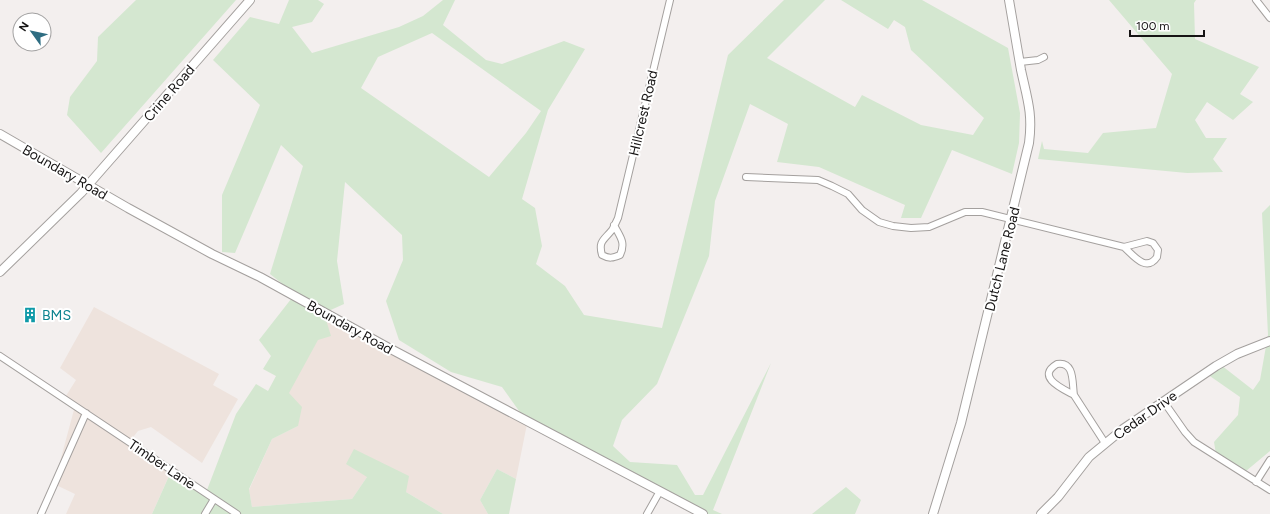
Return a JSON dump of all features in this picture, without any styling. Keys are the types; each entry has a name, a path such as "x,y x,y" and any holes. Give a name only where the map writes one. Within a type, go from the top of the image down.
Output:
{"street":[{"name":"Crine Road","path":"0,272 68,206 250,0"},
{"name":"Hillcrest Road","path":"614,225 622,238 623,249 620,255 613,258 607,258 602,255 600,249 601,243 618,218 670,0"},
{"name":"Dutch Lane Road","path":"933,514 961,424 1012,219 1026,159 1031,128 1030,110 1009,0"},
{"path":"1256,0 1270,18"},
{"path":"1020,62 1038,60 1044,57"},
{"name":"Boundary Road","path":"0,134 87,185 212,254 260,277 387,347 703,514"},
{"path":"746,177 818,180 848,194 862,210 879,222 893,226 911,228 929,227 965,212 982,212 1124,247 1150,241 1157,247 1158,255 1152,263 1144,264 1124,247"},
{"name":"Cedar Drive","path":"1041,514 1058,497 1089,457 1123,429 1237,354 1270,341"},
{"name":"Timber Lane","path":"0,356 237,514"},
{"path":"1074,395 1051,382 1049,373 1053,366 1061,363 1070,368 1072,373 1074,395 1105,443"},
{"path":"1164,402 1194,442 1270,490"},
{"path":"41,514 86,414"},
{"path":"1256,482 1270,460"},
{"path":"647,514 660,491"},
{"path":"205,514 214,500"}],"shaded area":[{"path":"94,307 219,374 213,385 238,399 202,463 151,427 138,431 130,441 172,469 152,514 66,514 75,494 54,484 75,406 64,399 76,380 60,368"},
{"path":"324,313 527,424 516,479 497,469 480,500 488,514 443,514 406,492 367,477 352,499 252,507 249,490 272,439 298,426 288,393 318,339"}],"green space":[{"path":"136,0 236,0 101,153 67,115 70,97 97,61 98,37"},
{"path":"289,0 318,0 324,4 312,22 292,27 312,53 399,27 423,16 443,0 455,0 443,25 486,60 502,64 564,41 585,49 548,110 522,199 535,208 542,246 536,264 565,286 584,315 662,328 728,55 784,0 825,0 767,58 855,107 862,95 921,125 973,135 984,118 911,50 905,27 894,20 888,29 841,0 922,0 1008,48 1020,113 1019,143 1012,174 952,150 921,218 901,218 905,205 819,167 777,162 788,124 750,104 715,201 709,256 657,384 622,420 613,446 630,462 677,465 695,495 703,495 771,363 713,510 722,514 702,514 527,422 502,387 451,372 399,340 386,301 403,260 402,235 345,182 337,261 344,304 324,313 331,336 318,340 289,393 302,407 298,426 272,439 249,489 252,507 352,499 367,477 346,464 354,449 409,476 406,492 443,514 152,514 169,476 207,490 236,414 256,384 268,391 276,376 263,369 271,356 259,340 295,294 270,274 303,166 281,145 235,253 222,252 222,195 260,105 213,60 250,17 279,24","holes":["432,33 541,111 526,133 489,177 361,88 378,57"]},
{"path":"1109,0 1196,0 1194,3 1195,39 1259,67 1240,94 1253,102 1233,120 1207,102 1195,120 1206,138 1227,138 1213,159 1223,172 1187,173 1038,159 1042,141 1044,149 1088,153 1103,133 1156,128 1172,74"},
{"path":"1270,205 1270,451 1246,471 1216,454 1214,442 1238,415 1240,397 1207,374 1221,365 1253,390 1260,380 1268,335 1262,213"},
{"path":"497,469 516,479 509,514 488,514 480,500"},
{"path":"846,487 861,500 855,514 812,514"}],"place":[{"name":"BMS","path":"30,315"}]}
